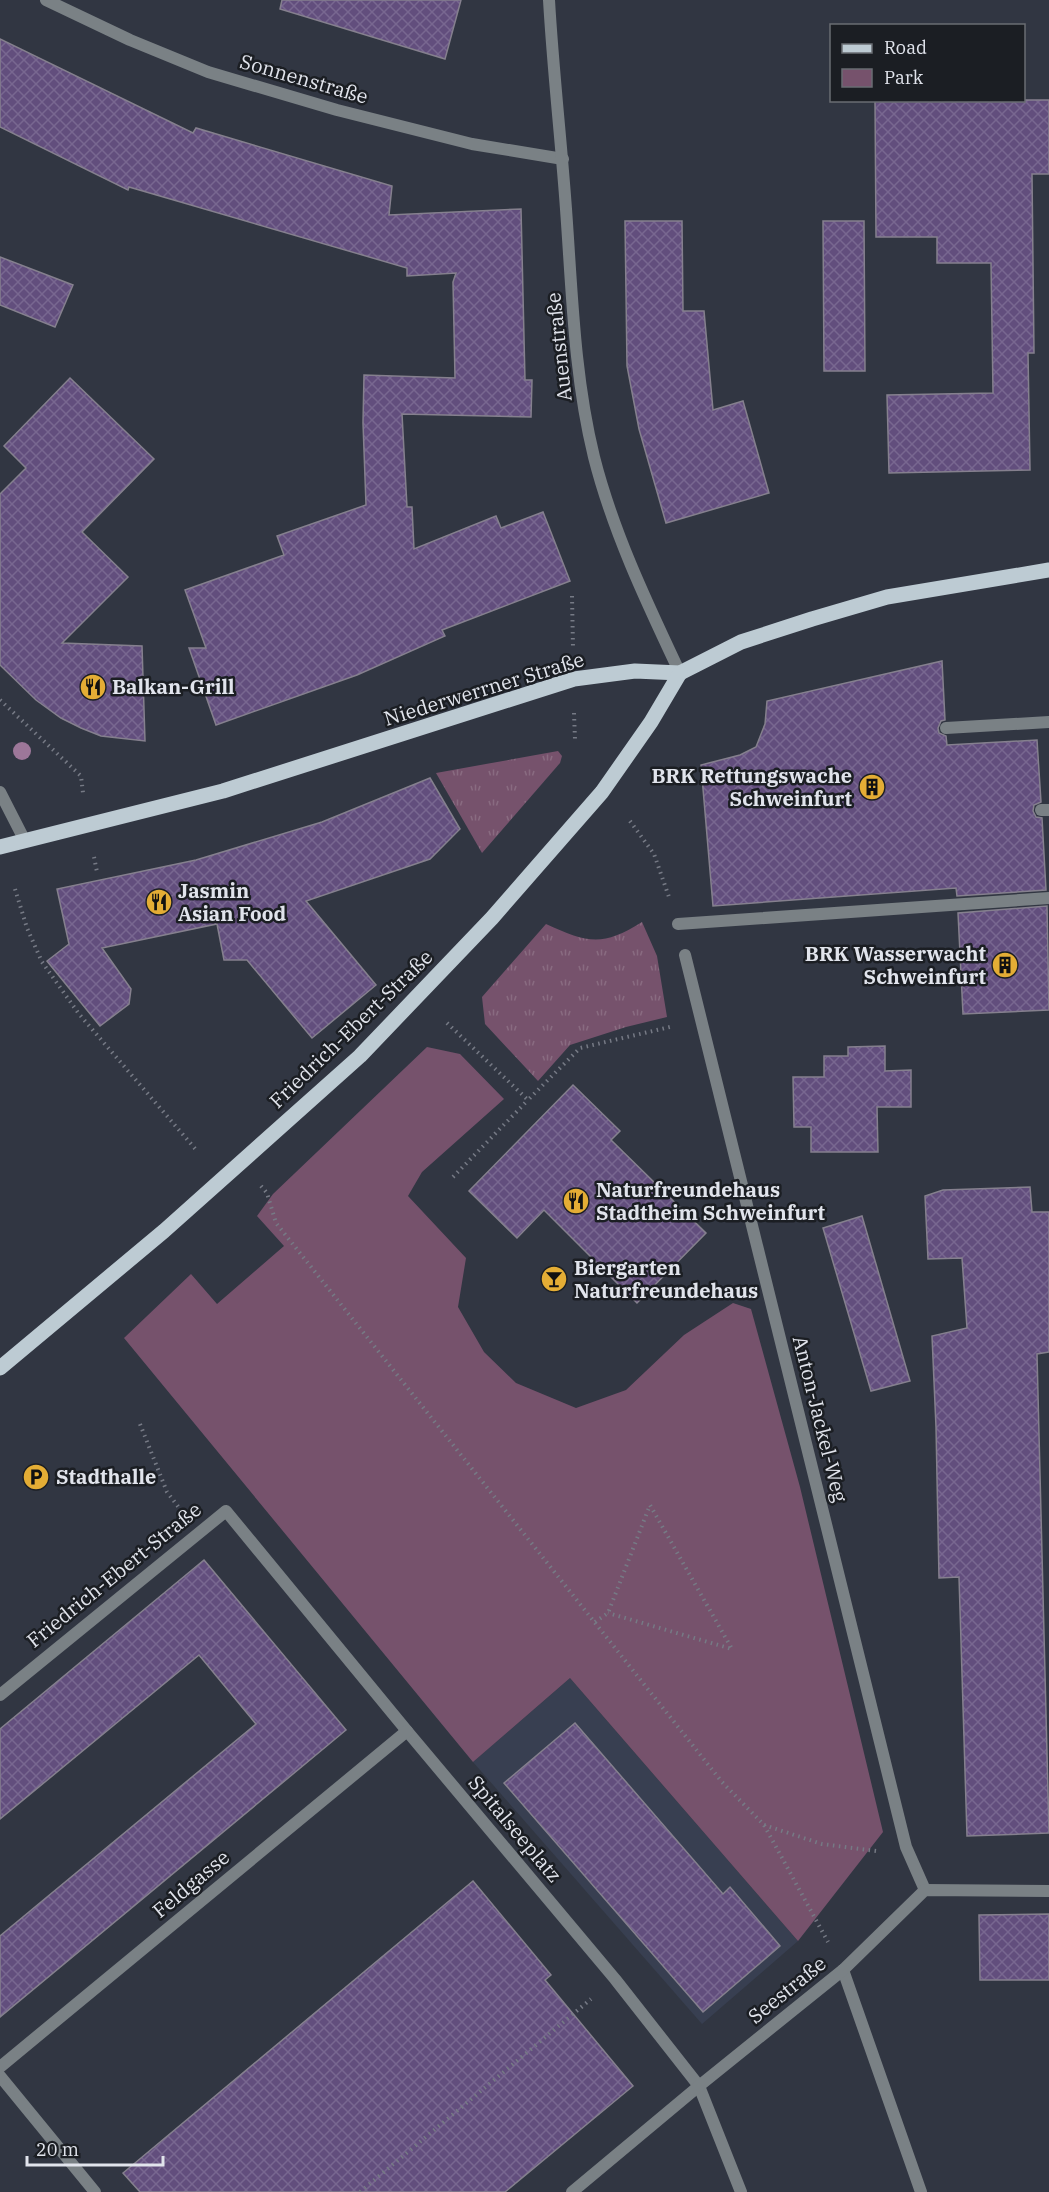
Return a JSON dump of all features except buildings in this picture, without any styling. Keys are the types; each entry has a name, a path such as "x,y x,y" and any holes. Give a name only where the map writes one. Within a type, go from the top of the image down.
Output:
{"main road":[{"path":"680,673 741,642 887,597 1049,570"},
{"name":"Niederwerrner Straße","path":"0,847 223,791 574,679 635,670 680,673"},
{"name":"Friedrich-Ebert-Straße","path":"0,1368 164,1231 360,1056 492,918 602,792 651,722 680,673"}],"street":[{"name":"Sonnenstraße","path":"46,0 130,40 208,72 337,110 472,144 563,159"},
{"name":"Auenstraße","path":"549,0 552,65 563,159 578,363 594,457 634,574 680,673"},
{"path":"946,728 1049,722"},
{"path":"0,792 25,841"},
{"path":"678,924 1049,898"},
{"name":"Anton-Jackel-Weg","path":"685,955 906,1847 925,1890"},
{"name":"Friedrich-Ebert-Straße","path":"0,1695 226,1511"},
{"name":"Spitalseeplatz","path":"226,1511 615,1979 699,2086 741,2192"},
{"name":"Feldgasse","path":"0,2067 407,1731"},
{"path":"925,1890 1049,1892"},
{"name":"Seestraße","path":"572,2192 843,1970 925,1890"},
{"path":"843,1970 921,2192"},
{"path":"0,2076 95,2192"}],"path":[{"path":"0,700 81,777"},
{"path":"630,821 654,854 678,924"},
{"path":"15,889 27,928 42,962 79,1014 198,1152"},
{"path":"453,1177 580,1048 650,1030 702,1021"},
{"path":"447,1023 528,1100"},
{"path":"276,1222 722,1782 764,1825 843,1970"},
{"path":"140,1424 167,1492 178,1507"},
{"path":"595,1622 608,1613 650,1505 732,1649 608,1613"},
{"path":"764,1825 833,1846 889,1852 906,1847"},
{"path":"360,2192 615,1979"}],"shaded area":[{"path":"570,1678 798,1941 702,2024 473,1762"}],"green space":[{"path":"558,751 562,756 560,763 482,853 436,773"},
{"path":"642,922 657,956 667,1017 570,1045 538,1081 485,1024 482,997 546,924 573,935 595,940 616,936"},
{"path":"427,1047 460,1054 504,1099 422,1172 408,1196 466,1258 458,1307 484,1352 516,1383 576,1408 626,1390 684,1335 733,1303 751,1309 800,1487 883,1832 798,1941 570,1678 473,1762 124,1338 191,1274 217,1304 284,1246 257,1216 273,1194"}],"place":[{"name":"Balkan-Grill","path":"93,687"},
{"name":"BRK Rettungswache Schweinfurt","path":"872,787"},
{"name":"Jasmin Asian Food","path":"159,902"},
{"name":"BRK Wasserwacht Schweinfurt","path":"1005,965"},
{"name":"Naturfreundehaus Stadtheim Schweinfurt","path":"576,1201"},
{"name":"Biergarten Naturfreundehaus","path":"554,1279"},
{"name":"Stadthalle","path":"36,1477"}]}
